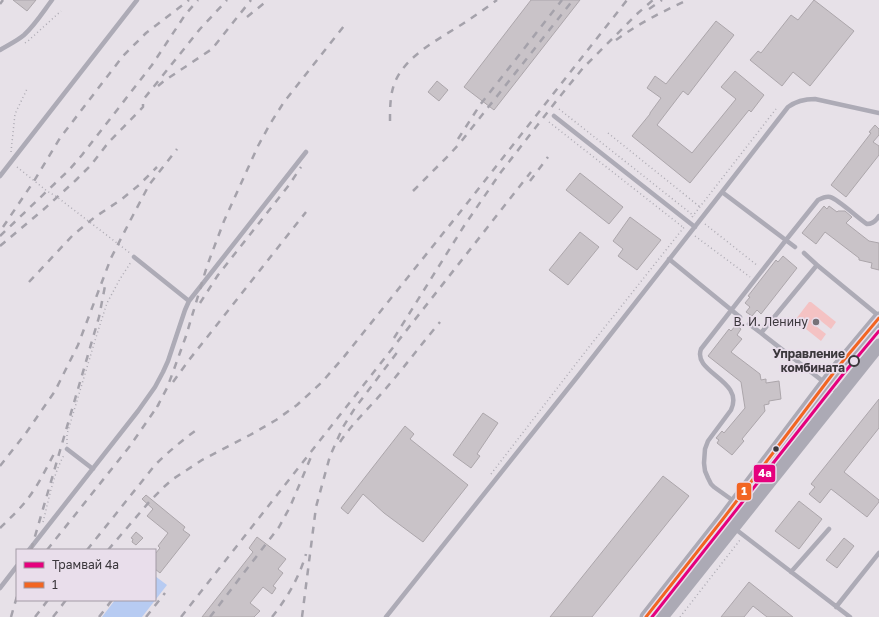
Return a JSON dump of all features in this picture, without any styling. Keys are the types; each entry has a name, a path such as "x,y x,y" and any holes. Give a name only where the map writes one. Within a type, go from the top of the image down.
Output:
{"main road":[{"path":"662,617 731,526 741,506 838,367 879,317"},
{"path":"741,506 840,394 879,345"},
{"path":"646,617 731,526"}],"lane":[{"path":"0,50 24,35 52,0"},
{"path":"0,176 137,0"},
{"path":"386,617 695,227 788,107 793,103 807,99 815,99 879,113"},
{"path":"554,116 695,227"},
{"path":"30,549 138,411 159,380 168,361 189,301 306,152"},
{"path":"722,192 795,247"},
{"path":"741,506 714,487 705,471 704,462 706,445 731,410 733,405 733,394 730,388 701,360 699,354 701,349 818,200 830,197 834,198 867,224 876,222 879,216"},
{"path":"804,253 879,317"},
{"path":"134,257 189,301"},
{"path":"669,259 740,317"},
{"path":"761,333 817,265"},
{"path":"749,324 840,394"},
{"path":"67,449 93,469"},
{"path":"731,526 849,617"},
{"path":"791,572 829,529"},
{"path":"836,607 879,553"},
{"path":"0,588 16,567"}],"path":[{"path":"11,152 15,114 27,89"},
{"path":"559,109 763,270"},
{"path":"488,477 589,346 694,216 776,110"},
{"path":"548,122 684,228 755,281"},
{"path":"608,133 700,207"},
{"path":"17,167 134,257 120,279 108,303 95,341 67,434 67,449 59,464 52,485 39,537"},
{"path":"680,617 731,526"}],"shaded area":[{"path":"809,302 836,322 831,329 816,317 812,323 826,334 821,341 796,321"}],"water":[{"path":"156,577 167,585 156,599"},
{"path":"114,601 154,601 142,617 102,617"}],"building":[{"path":"13,0 36,0 27,11"},
{"path":"531,0 580,0 494,110 464,87"},
{"path":"814,0 854,31 810,86 793,72 782,86 750,60 758,51 761,53 791,15 798,20"},
{"path":"716,21 734,35 688,95 683,91 657,125 692,153 736,99 721,87 735,71 764,95 751,112 749,110 690,183 632,136 661,98 647,88 655,76 666,84"},
{"path":"437,81 448,90 439,101 428,92"},
{"path":"875,125 879,129 879,135 873,142 879,146 879,155 846,197 831,185 871,133 869,132"},
{"path":"580,173 623,207 609,224 566,190"},
{"path":"824,206 827,209 829,206 837,212 845,211 852,217 846,223 869,241 879,243 879,270 871,268 872,263 859,260 859,258 825,232 816,244 802,233"},
{"path":"630,217 661,240 637,270 618,256 623,249 613,241"},
{"path":"580,232 599,247 568,285 549,270"},
{"path":"783,256 797,268 761,314 757,310 752,316 746,312 750,307 745,303 750,297 748,296 776,260 778,262"},
{"path":"736,325 741,329 737,335 742,339 731,352 760,374 761,380 766,379 766,383 779,381 781,399 769,401 769,404 764,405 765,411 742,439 744,441 732,455 717,443 719,440 716,438 722,431 724,433 745,408 741,382 708,356 729,329 731,331"},
{"path":"879,399 879,428 844,472 879,500 879,502 867,517 831,489 820,503 809,494 815,487 811,484"},
{"path":"483,413 498,423 477,454 480,456 471,468 453,455"},
{"path":"405,426 414,434 410,439 468,485 423,542 384,513 363,494 348,514 341,508"},
{"path":"663,476 689,496 592,617 550,617"},
{"path":"146,495 185,527 183,530 190,535 160,573 156,570 156,553 160,548 158,546 168,533 147,516 153,509 142,499"},
{"path":"799,501 822,519 799,549 775,531"},
{"path":"136,532 143,538 136,545 132,542 133,539 131,538"},
{"path":"257,537 286,559 278,569 283,573 273,586 276,588 272,594 263,587 250,603 260,611 254,617 202,617 253,552 249,548"},
{"path":"844,538 854,546 837,568 826,560"},
{"path":"749,582 793,617 767,617 753,606 744,617 721,617"}],"railway":[{"path":"0,4 3,0"},
{"path":"3,227 34,181 60,138 123,56 146,33 189,0"},
{"path":"0,236 69,170 82,155 152,65 185,15 198,0"},
{"path":"0,246 43,210 91,165 108,143 143,107 143,100 200,29 227,0"},
{"path":"158,86 212,49 251,0"},
{"path":"247,17 268,0"},
{"path":"390,121 393,87 400,72 407,64 425,48 497,0"},
{"path":"458,139 480,105 562,0"},
{"path":"413,191 460,143 573,0"},
{"path":"109,549 150,501 173,479 202,460 276,420 297,405 322,382 457,216 627,0"},
{"path":"394,338 464,226 501,172 583,68 653,0"},
{"path":"649,9 662,0"},
{"path":"616,40 651,18 688,0"},
{"path":"157,407 167,388 186,336 207,266 224,221 258,146 284,102 344,26"},
{"path":"0,466 26,433 55,391 78,345 111,258 149,185 177,149"},
{"path":"530,181 548,157"},
{"path":"29,282 73,235 95,217 122,199 157,167"},
{"path":"200,303 218,275 289,185 301,167"},
{"path":"181,617 531,172"},
{"path":"173,382 306,212"},
{"path":"31,549 99,317 105,286"},
{"path":"340,442 440,322"},
{"path":"302,617 316,507 330,456 343,427 355,408 399,350"},
{"path":"48,549 130,446 159,404"},
{"path":"88,549 155,465 199,428"},
{"path":"0,528 20,508 30,495 56,450"},
{"path":"210,617 279,527 290,507 311,457"},
{"path":"272,617 283,603 292,587 306,554"},
{"path":"146,617 165,593"},
{"path":"11,617 16,600"},
{"path":"35,617 47,601"},
{"path":"53,617 65,601"},
{"path":"99,617 111,601"}],"tram line":[{"name":"4а","path":"652,617 844,373 879,331"}],"transit line":[{"name":"1","path":"646,617 723,519 838,367 879,318"}],"place":[{"name":"В. И. Ленину","path":"816,322"},
{"name":"Управление комбината","path":"854,361"}]}
